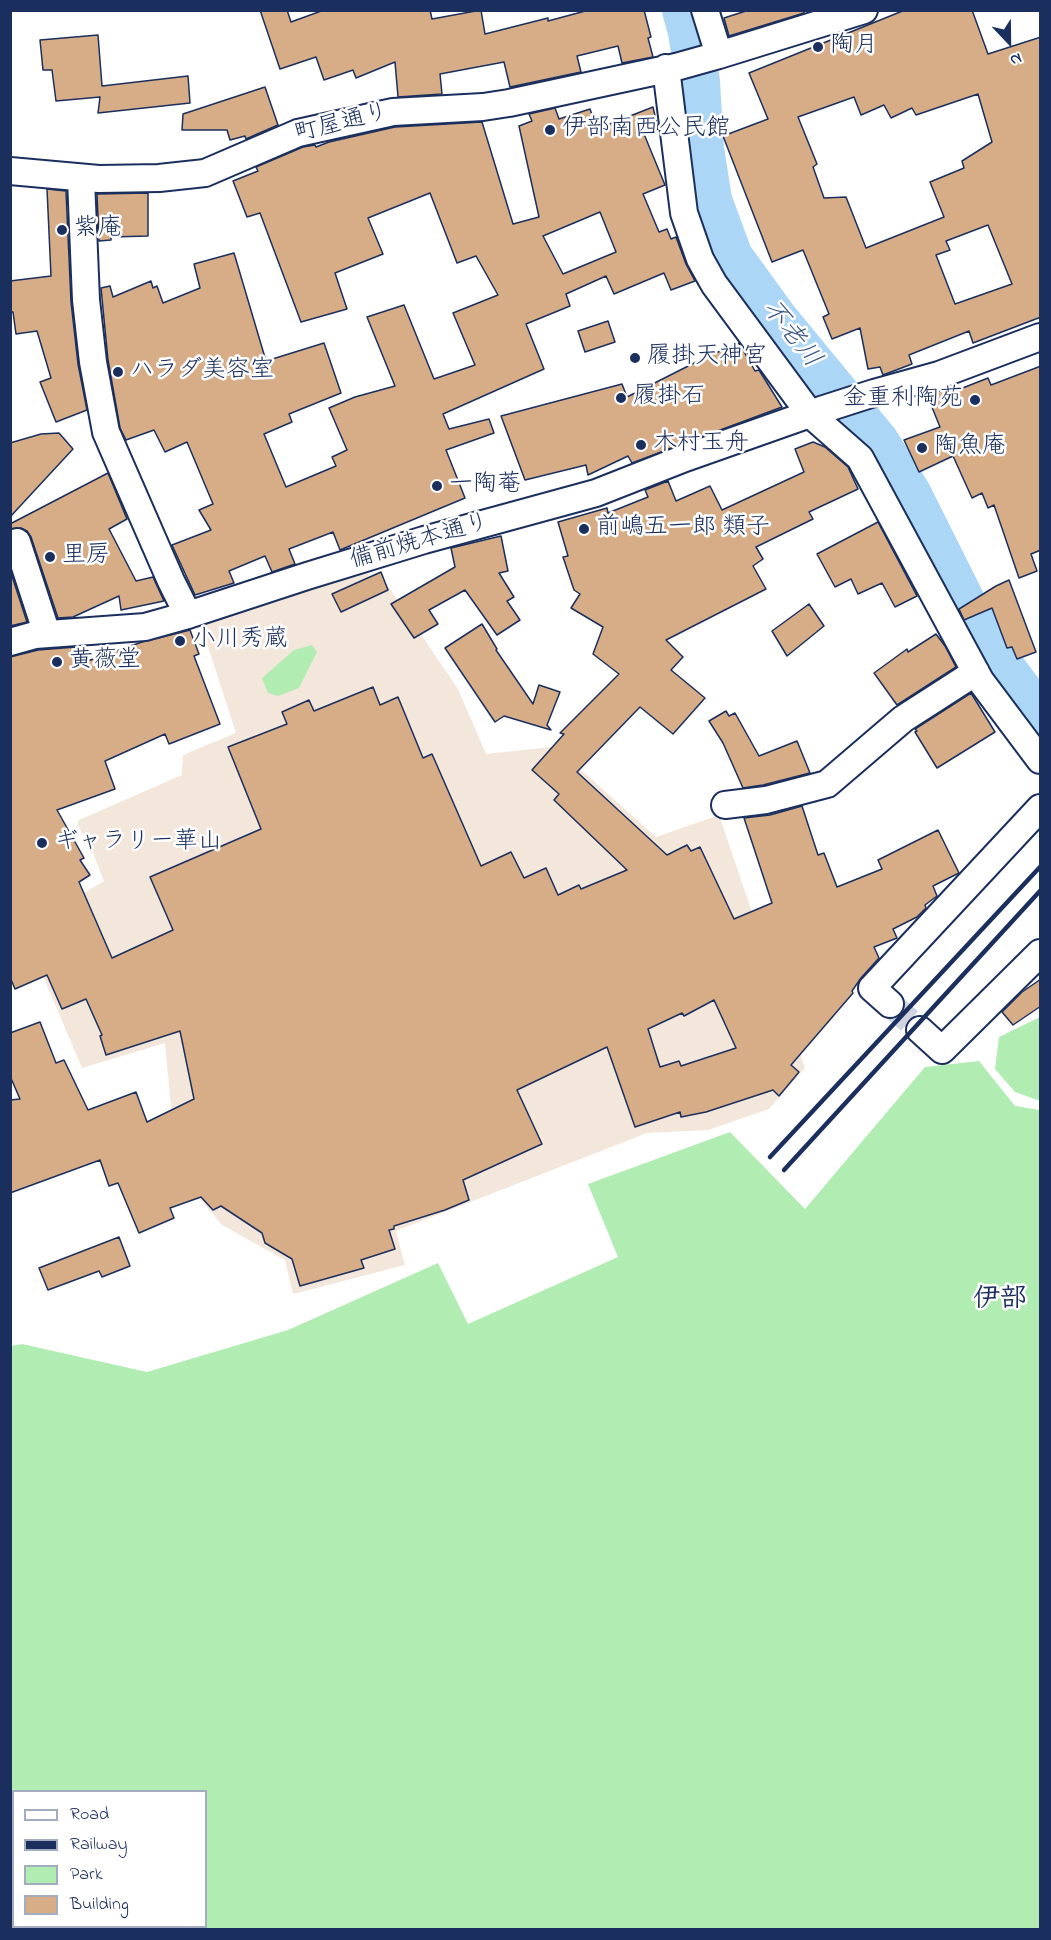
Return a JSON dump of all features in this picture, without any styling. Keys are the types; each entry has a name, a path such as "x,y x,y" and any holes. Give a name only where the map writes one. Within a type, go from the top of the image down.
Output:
{"street":[{"path":"705,10 719,55"},
{"name":"町屋通り","path":"10,171 81,179 159,178 205,172 298,134 393,112 483,107 671,68 864,10"},
{"path":"671,68 684,213 700,259 714,284 816,412 860,458 976,672 1041,760"},
{"path":"81,179 86,300 93,362 106,432 188,615"},
{"name":"備前焼本通り","path":"10,642 35,635 145,627 188,615 413,543 596,493 685,458 816,412 939,375 1041,337"},
{"path":"17,542 47,634"},
{"path":"725,805 766,800 827,784 903,719 976,672"},
{"path":"890,1004 872,988 1041,808"},
{"path":"920,1030 942,1050 1041,953"}],"shaded area":[{"path":"365,568 375,591 388,586 458,689 486,754 551,747 588,776 656,837 719,815 805,1068 769,1109 708,1130 647,1133 396,1231 405,1265 293,1294 285,1260 222,1225 177,1171 165,1043 82,1068 24,931 104,881 92,850 77,824 79,820 182,775 183,755 236,733 200,622"}],"green space":[{"path":"312,645 317,652 299,688 278,696 268,693 262,678 294,650"},
{"path":"1040,1017 1040,1101 1015,1092 995,1069 999,1037"},
{"path":"979,1061 1015,1106 1040,1110 1040,1929 11,1929 11,1346 22,1344 147,1372 288,1330 438,1263 468,1324 618,1257 588,1184 730,1132 805,1209 925,1067"}],"building":[{"path":"260,10 287,10 291,22 324,10 430,10 432,19 481,10 485,34 589,10 644,10 653,57 622,63 618,46 577,56 581,72 510,87 504,62 440,74 442,94 398,97 395,62 356,78 353,70 324,80 316,57 280,69"},
{"path":"749,10 804,10 804,13 729,36 724,18"},
{"path":"905,10 972,10 988,54 1041,37 1041,317 973,343 969,331 909,355 912,364 883,375 880,367 868,369 860,328 832,339 823,317 829,314 803,250 772,262 723,136 768,119 749,73","holes":["978,94 992,142 962,161 964,168 930,182 944,217 866,248 846,197 824,198 813,167 817,164 798,117 854,97 861,115 884,105 891,118 912,108 916,115","988,225 1012,284 955,304 936,255 950,250 946,241"]},
{"path":"98,35 102,86 188,76 190,103 98,113 100,97 56,101 52,70 43,70 40,40"},
{"path":"265,87 278,125 246,139 245,136 230,140 227,130 182,130 183,114"},
{"path":"653,107 658,129 644,134 665,185 643,194 659,232 667,229 671,239 676,237 695,281 671,290 664,273 614,294 606,276 566,294 570,306 526,324 544,369 443,414 449,429 489,419 494,433 446,450 465,498 340,550 333,532 289,549 295,564 272,572 265,556 229,571 234,583 195,595 172,545 211,530 199,510 213,504 187,442 165,452 154,430 126,440 120,428 108,360 101,288 110,286 113,297 151,281 153,288 157,286 163,303 200,288 194,264 234,253 266,361 324,343 341,393 289,414 292,422 264,434 286,487 336,466 332,457 347,450 329,408 355,397 395,386 367,317 404,305 434,379 475,365 453,313 498,295 476,256 457,263 430,193 368,218 383,254 335,273 347,309 301,322 260,213 247,217 233,181 258,171 256,167 303,147 315,145 316,147 395,127 482,122 513,224 539,217 519,126 532,121 529,114 555,108 559,119 590,109 597,129","holes":["600,212 616,252 563,274 543,236"]},
{"path":"47,189 66,191 71,302 78,364 87,410 56,422 40,382 51,378 37,331 16,334 13,312 10,312 10,281 51,276"},
{"path":"148,193 148,236 111,237 111,240 99,241 97,194"},
{"path":"608,321 615,342 585,352 578,331"},
{"path":"739,343 755,371 759,370 782,407 632,463 628,456 588,475 586,465 525,480 501,416 622,384 627,397"},
{"path":"1041,366 1041,550 1031,554 1037,571 1019,578 994,505 988,508 982,493 972,498 953,456 919,472 904,440 940,427 927,395 948,388 950,393 988,378 991,385"},
{"path":"59,433 73,449 10,517 10,443 41,434"},
{"path":"813,442 825,447 848,467 858,489 809,512 813,519 756,547 763,559 753,566 766,589 666,640 683,657 671,670 705,698 673,734 640,707 577,772 667,855 687,845 691,851 700,847 734,919 772,903 744,818 770,815 802,806 818,855 824,853 837,887 882,869 878,860 938,830 959,873 933,886 937,896 925,905 926,908 917,917 893,929 897,938 874,947 879,958 861,978 852,991 853,993 791,1065 799,1072 779,1096 773,1090 706,1112 681,1117 680,1112 635,1127 607,1047 517,1090 542,1144 463,1180 469,1200 394,1226 394,1229 389,1230 395,1249 361,1260 364,1268 300,1286 292,1259 265,1243 262,1233 221,1206 213,1210 201,1197 170,1208 174,1218 139,1233 118,1183 109,1186 100,1160 10,1193 10,1100 20,1099 10,1076 10,1033 40,1022 56,1063 64,1060 88,1110 136,1092 147,1122 194,1099 180,1031 106,1055 100,1036 102,1035 86,999 62,1009 47,975 15,989 10,977 10,657 38,650 76,647 79,664 142,642 190,630 199,654 194,656 220,724 169,744 165,734 105,761 115,789 57,810 84,858 80,860 90,875 79,882 112,958 173,930 150,877 261,829 228,747 287,724 282,712 309,700 314,711 373,687 380,705 398,697 423,758 432,754 481,866 511,852 524,878 546,868 558,895 579,885 581,889 627,870 554,800 559,794 532,770 564,734 560,733 619,674 593,654 603,627 571,608 580,594 574,590 563,557 568,556 558,522 607,508 608,513 648,497 645,490 668,481 676,501 710,486 722,510 804,472 795,449","holes":["714,1000 736,1048 681,1066 679,1061 660,1067 648,1029 682,1013 684,1016"]},
{"path":"108,473 127,519 109,529 136,581 153,577 164,601 121,610 119,596 73,617 58,618 31,537 21,528 10,529 10,524"},
{"path":"878,522 917,596 895,607 882,583 858,594 851,579 835,587 817,554"},
{"path":"501,536 508,571 499,573 514,597 507,601 520,620 497,635 465,590 429,610 438,624 414,638 391,604 455,567 451,548"},
{"path":"10,570 27,622 10,626"},
{"path":"381,572 388,590 341,612 332,594"},
{"path":"1009,580 1036,652 1017,659 1012,647 1007,648 992,608 964,620 959,609"},
{"path":"809,604 824,626 787,656 772,631"},
{"path":"482,624 496,650 533,704 539,685 560,692 547,725 551,730 504,716 495,722 445,648"},
{"path":"936,634 956,667 897,705 874,673 907,649 908,652"},
{"path":"971,693 995,732 937,768 915,729"},
{"path":"726,711 729,716 735,713 759,756 797,741 810,773 743,788 723,743 709,721"},
{"path":"1041,979 1041,1006 1013,1025 1002,1012 1022,992"},
{"path":"119,1237 130,1266 102,1277 99,1271 48,1290 39,1268"}],"waterway":[{"name":"不老川","path":"684,10 698,82 702,149 710,200 731,257 776,319 878,443 910,495 983,641 1040,717"}],"tunnel":[{"path":"890,1004 920,1030"}],"railway":[{"path":"770,1157 1040,867"},
{"path":"784,1170 1040,891"}],"place":[{"name":"陶月","path":"818,47"},
{"name":"伊部南西公民館","path":"550,130"},
{"name":"紫庵","path":"62,230"},
{"name":"履掛天神宮","path":"635,358"},
{"name":"ハラダ美容室","path":"118,372"},
{"name":"履掛石","path":"621,398"},
{"name":"金重利陶苑","path":"975,400"},
{"name":"木村玉舟","path":"641,445"},
{"name":"陶魚庵","path":"922,448"},
{"name":"一陶菴","path":"437,486"},
{"name":"前嶋五一郎 類子","path":"584,529"},
{"name":"里房","path":"50,557"},
{"name":"小川秀蔵","path":"180,641"},
{"name":"黄薇堂","path":"57,662"},
{"name":"ギャラリー華山","path":"42,843"}],"district":[{"name":"伊部","path":"1000,1302"}]}
